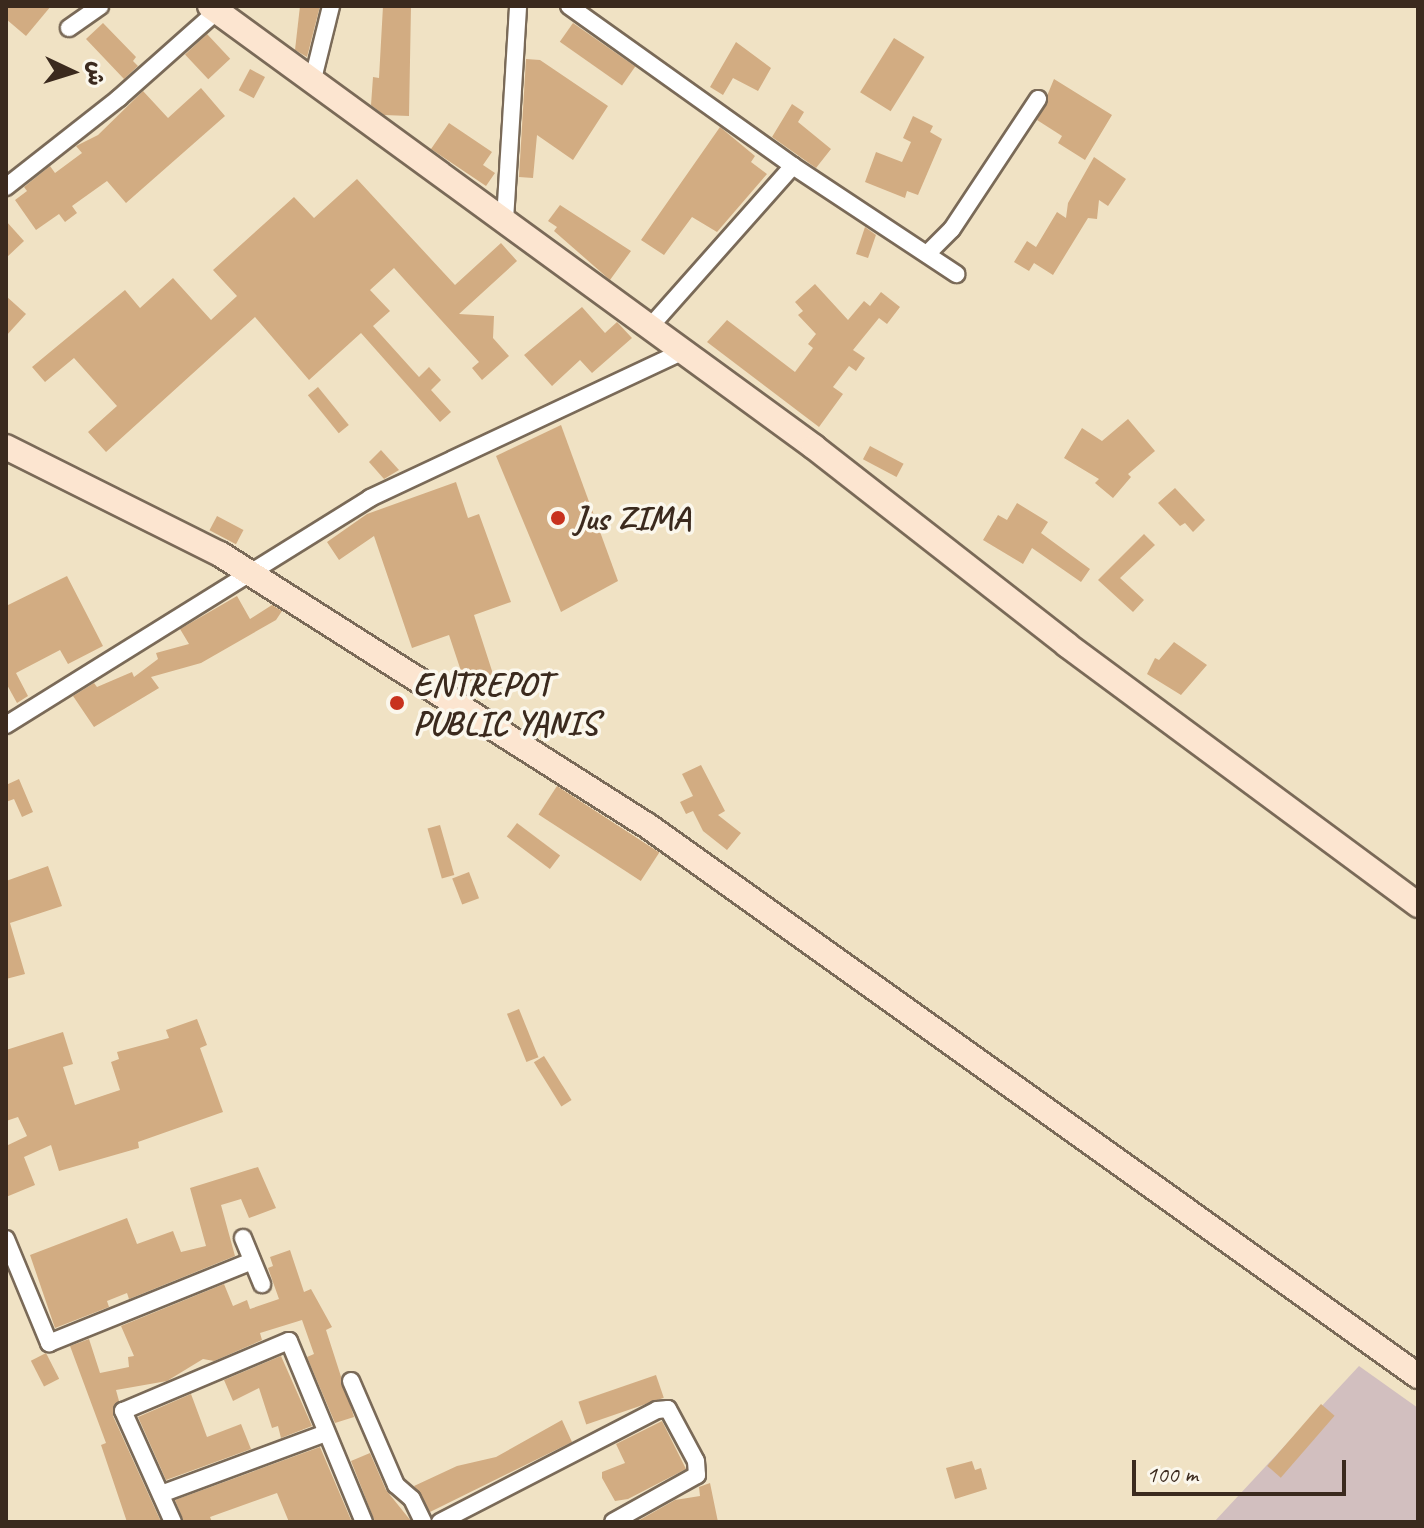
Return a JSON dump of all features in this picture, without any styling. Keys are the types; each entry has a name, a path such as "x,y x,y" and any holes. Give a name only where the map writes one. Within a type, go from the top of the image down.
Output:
{"main road":[{"path":"214,8 312,83 814,447 1067,645 1418,905"},
{"path":"6,447 248,571 648,826 1418,1376"}],"street":[{"path":"69,28 100,6"},
{"path":"312,83 331,6"},
{"path":"505,220 518,6"},
{"path":"569,6 793,166 956,274"},
{"path":"6,187 119,98 214,8"},
{"path":"927,254 952,229 1038,99"},
{"path":"649,328 793,166"},
{"path":"6,725 248,571 370,498 681,352"},
{"path":"243,1238 262,1284"},
{"path":"6,1239 49,1343 252,1261"},
{"path":"173,1522 123,1411 289,1341 323,1434 361,1521"},
{"path":"351,1381 396,1485 412,1499 423,1522"},
{"path":"440,1522 657,1410 668,1409 696,1461 697,1475 613,1522"},
{"path":"161,1494 323,1434"}],"shaded area":[{"path":"1359,1366 1418,1408 1418,1522 1214,1522"}],"building":[{"path":"6,6 51,6 26,36 6,19"},
{"path":"300,6 320,6 307,57 295,50"},
{"path":"383,6 411,6 409,116 384,115 371,105 373,77 379,78"},
{"path":"103,23 136,57 133,61 138,66 124,79 86,39"},
{"path":"573,23 635,67 622,85 560,42"},
{"path":"207,34 230,59 208,79 185,54"},
{"path":"894,38 925,57 891,111 860,92"},
{"path":"736,42 771,68 758,91 733,78 723,95 710,87"},
{"path":"526,59 540,60 608,106 573,160 537,135 533,178 519,177"},
{"path":"250,69 265,77 254,98 239,90"},
{"path":"1054,79 1112,115 1085,160 1058,143 1062,136 1037,120"},
{"path":"201,88 225,116 126,203 107,181 72,206 77,213 65,222 59,214 36,230 15,200 27,191 24,187 50,166 55,173 82,153 76,146 98,135 143,91 168,118"},
{"path":"792,104 804,112 798,122 831,149 816,168 772,137"},
{"path":"913,116 933,126 930,132 942,139 918,195 907,191 905,198 865,182 876,152 902,162 911,142 903,138"},
{"path":"449,123 492,152 483,165 495,173 486,186 431,149"},
{"path":"720,127 755,156 751,162 767,174 717,232 692,217 664,255 641,240"},
{"path":"1094,157 1126,179 1108,206 1099,200 1097,219 1088,218 1053,275 1034,263 1029,271 1014,262 1027,241 1036,247 1057,212 1066,218 1068,203"},
{"path":"357,179 455,285 501,243 517,261 459,314 494,316 493,338 509,356 482,380 472,368 479,362 394,268 370,290 390,311 373,326 419,377 429,367 441,380 431,390 451,412 440,422 361,333 309,380 255,317 106,452 88,432 117,406 74,358 45,382 32,367 125,290 140,308 173,278 211,320 237,296 213,270 294,197 314,218"},
{"path":"560,205 631,251 610,280 554,231 557,227 548,221"},
{"path":"6,221 24,241 6,258"},
{"path":"865,227 876,235 868,258 856,254"},
{"path":"815,284 848,320 864,301 870,306 881,292 900,307 887,324 879,318 853,350 865,358 856,371 849,366 833,387 843,394 819,427 707,342 727,320 795,372 813,348 808,344 816,334 798,315 803,311 795,302"},
{"path":"6,296 26,314 6,336"},
{"path":"582,307 605,333 617,322 632,338 592,373 580,360 552,386 524,355"},
{"path":"318,387 349,425 339,433 308,395"},
{"path":"1128,419 1155,451 1128,474 1131,477 1113,498 1095,483 1099,479 1064,458 1082,428 1102,441"},
{"name":"Jus ZIMA","path":"561,425 618,581 561,612 496,456"},
{"path":"870,446 904,464 897,477 863,459"},
{"path":"381,450 399,470 384,479 369,462"},
{"path":"456,482 468,518 479,514 511,602 474,615 493,674 465,683 449,635 412,648 374,536 339,560 327,542 367,514"},
{"path":"1175,488 1205,520 1193,532 1185,523 1180,526 1158,503"},
{"path":"1017,503 1048,522 1041,533 1090,569 1081,582 1032,548 1023,564 983,540 998,515 1007,520"},
{"path":"217,516 243,530 236,544 209,530"},
{"path":"1144,534 1155,545 1120,578 1144,600 1133,612 1098,580"},
{"path":"67,576 103,646 68,664 60,650 16,673 28,696 17,703 6,683 6,606"},
{"path":"237,596 250,619 272,605 282,611 276,620 201,663 151,677 159,688 94,727 73,696 94,683 97,687 132,672 134,677 158,659 156,653 189,644 180,629"},
{"path":"1174,642 1207,665 1181,695 1147,674 1155,658 1159,660"},
{"path":"701,765 725,811 718,815 741,833 727,850 703,831 693,811 686,814 680,802 693,796 682,774"},
{"path":"19,779 33,812 22,817 14,799 6,802 6,785"},
{"path":"557,786 659,852 641,881 538,815"},
{"path":"517,823 560,855 550,869 507,837"},
{"path":"440,825 454,875 442,879 428,829"},
{"path":"48,866 62,906 10,923 25,974 6,979 6,881"},
{"path":"469,872 479,898 462,905 452,878"},
{"path":"519,1009 538,1057 526,1062 507,1014"},
{"path":"197,1019 207,1045 200,1048 223,1112 138,1142 139,1148 59,1171 51,1145 24,1157 35,1185 6,1197 6,1146 27,1136 18,1117 6,1121 6,1050 63,1032 73,1064 63,1067 75,1105 120,1090 111,1062 119,1059 117,1052 169,1038 166,1030"},
{"path":"544,1056 572,1100 561,1106 534,1062"},
{"path":"258,1167 276,1208 249,1218 241,1199 221,1205 235,1256 129,1299 127,1293 107,1301 109,1307 55,1328 30,1255 127,1218 137,1244 173,1231 181,1252 206,1246 190,1188"},
{"path":"290,1250 304,1292 311,1289 332,1327 326,1330 354,1417 335,1423 307,1357 314,1354 302,1320 260,1333 262,1340 214,1361 203,1359 167,1381 116,1390 119,1401 113,1416 161,1522 127,1522 101,1445 106,1443 70,1346 89,1339 100,1373 129,1367 128,1357 134,1356 121,1326 224,1284 233,1306 247,1300 250,1309 279,1299 268,1268 273,1266 270,1257"},
{"path":"46,1353 59,1379 44,1387 31,1361"},
{"path":"281,1356 312,1426 281,1438 278,1426 272,1428 259,1388 233,1401 224,1380"},
{"path":"656,1375 664,1398 586,1424 578,1402"},
{"path":"191,1394 207,1437 241,1424 251,1449 166,1480 138,1417"},
{"path":"1321,1404 1335,1416 1281,1478 1267,1466"},
{"path":"562,1420 572,1442 430,1512 414,1486 457,1466 496,1457"},
{"path":"662,1421 686,1469 628,1499 615,1501 602,1478 602,1472 625,1463 616,1444"},
{"path":"320,1447 351,1520 289,1522 277,1493 210,1517 212,1522 184,1522 175,1500"},
{"path":"370,1453 386,1490 411,1521 375,1522 351,1461"},
{"path":"972,1461 975,1470 981,1468 987,1489 955,1499 946,1468"},
{"path":"710,1483 718,1522 636,1522 675,1500 700,1496 699,1487"}],"place":[{"name":"Jus ZIMA","path":"558,518"},
{"name":"ENTREPOT PUBLIC YANIS","path":"397,703"}]}
